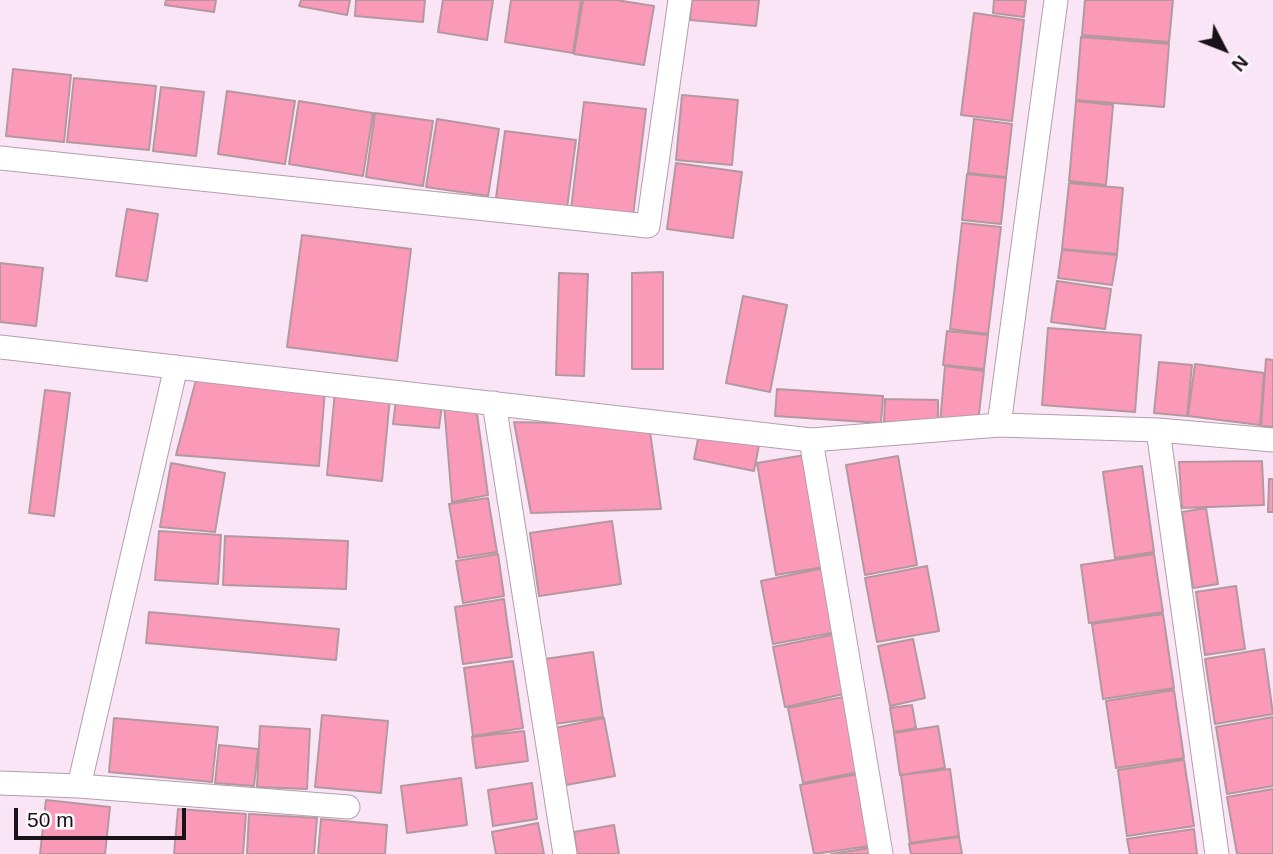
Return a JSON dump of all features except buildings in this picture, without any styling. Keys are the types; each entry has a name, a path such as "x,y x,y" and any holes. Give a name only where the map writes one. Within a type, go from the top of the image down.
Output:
{"street":[{"path":"0,158 648,226 680,0"},
{"path":"999,425 1056,0"},
{"path":"0,347 811,440 999,425 1158,430 1273,440"},
{"path":"79,786 176,367"},
{"path":"494,403 565,854"},
{"path":"1158,430 1217,854"},
{"path":"811,440 881,854"},
{"path":"0,783 79,786 348,807"}]}
